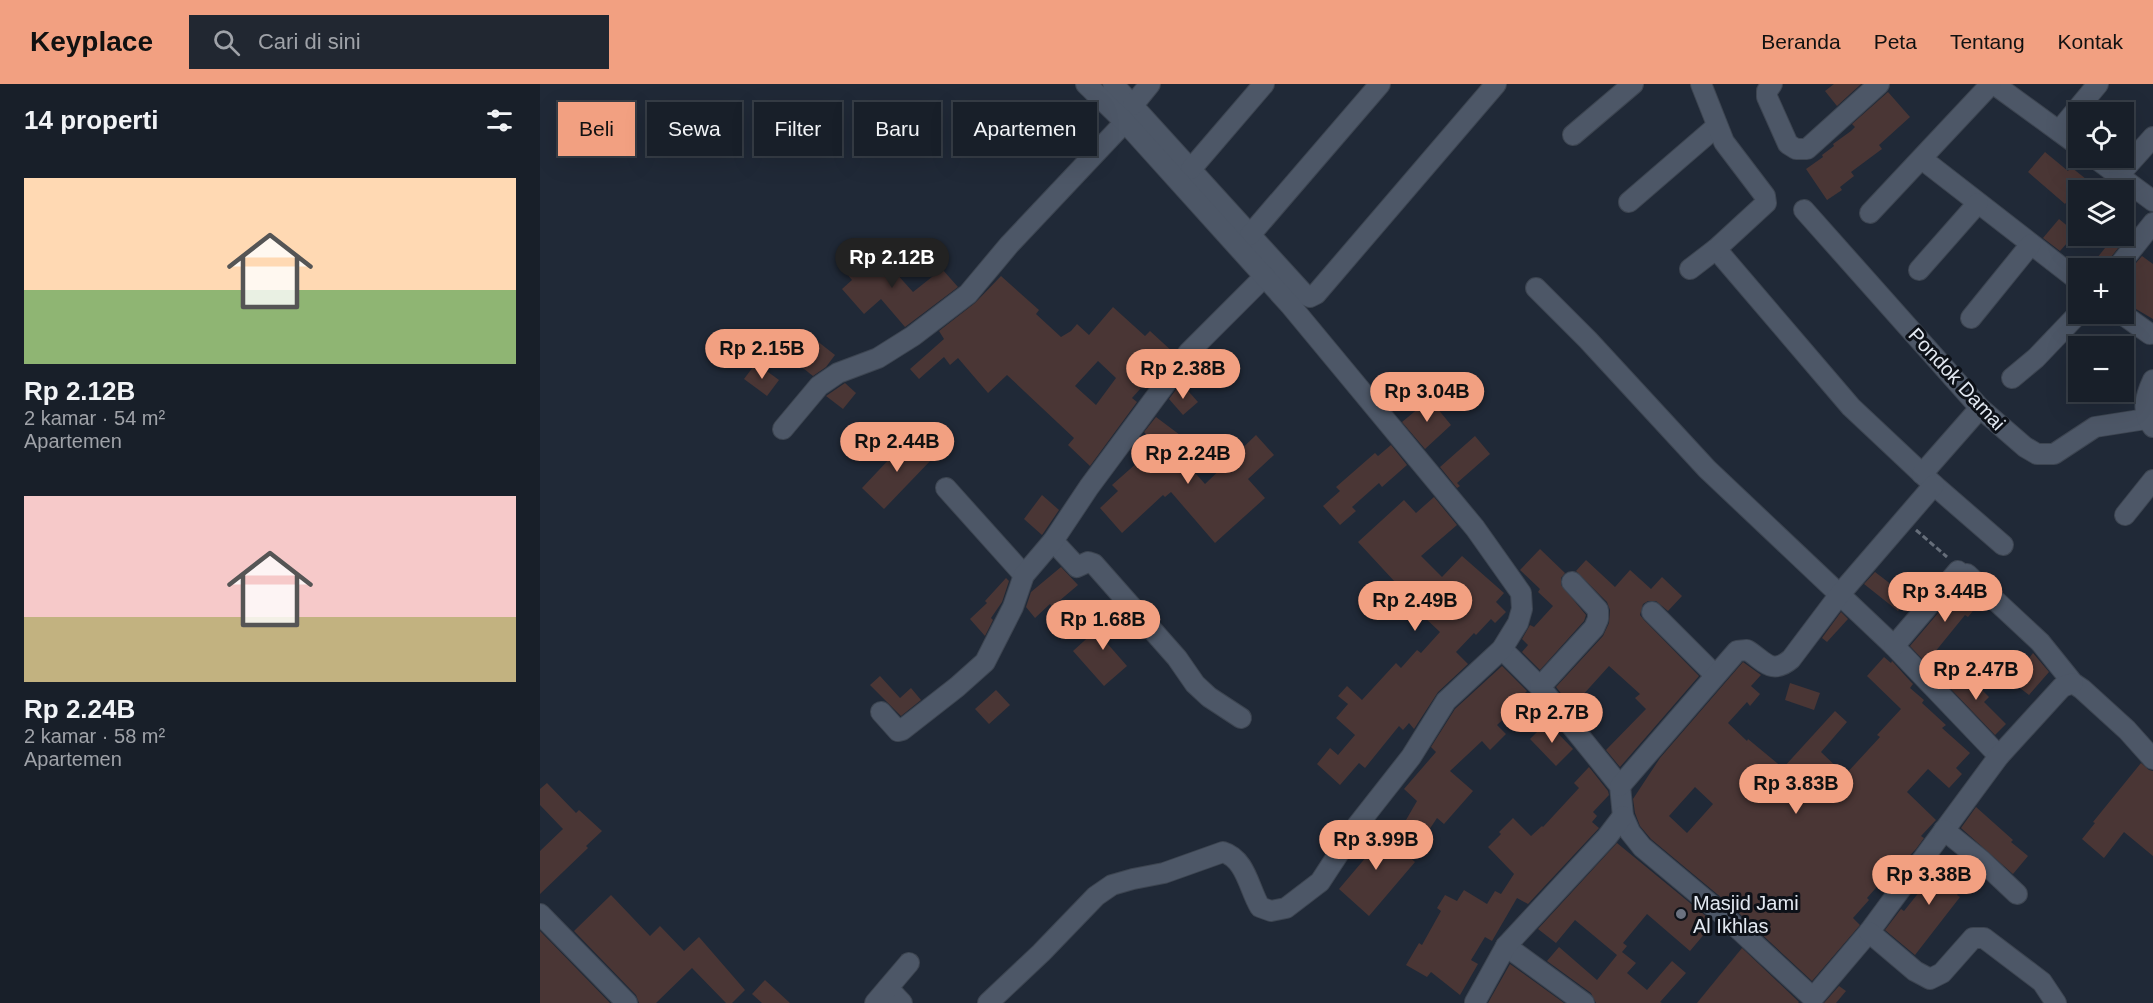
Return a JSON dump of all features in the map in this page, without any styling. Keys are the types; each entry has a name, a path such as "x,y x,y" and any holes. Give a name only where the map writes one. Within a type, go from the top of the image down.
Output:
{"street":[{"path":"1086,84 1129,113 1191,169 1207,200 1250,235 1304,294 1310,297 1316,294 1496,84"},
{"path":"988,1003 1096,896 1112,885 1164,873 1223,852 1239,862 1260,907 1271,910 1286,908 1297,901 1320,882 1356,827 1411,757 1446,701 1502,649 1518,622 1522,609 1521,593 1475,528 1265,276 1207,200 1129,113 1113,84"},
{"path":"783,429 819,386 838,373 878,358 913,336 968,294 1009,245 1129,113 1150,84"},
{"path":"1191,169 1264,84"},
{"path":"1250,235 1380,84"},
{"path":"1573,135 1633,84"},
{"path":"1690,269 1716,249 1766,203 1765,196 1724,142 1701,84"},
{"path":"1769,88 1767,97 1788,144 1796,149 1807,149 1879,84"},
{"path":"1870,213 1992,84 2068,138"},
{"path":"2059,131 2098,84"},
{"path":"1629,202 1718,126"},
{"path":"2119,175 2153,137"},
{"path":"1922,159 2068,273"},
{"path":"2109,168 2153,201"},
{"path":"1919,270 1978,202"},
{"name":"Pondok Damai","path":"1804,210 1980,408 2025,447 2037,454 2054,454 2095,428 2150,423"},
{"path":"2125,258 2153,223"},
{"path":"1971,318 2031,244"},
{"path":"1716,249 1851,407 2003,546"},
{"path":"881,712 895,729 902,730 985,662 1013,607 1024,575 1053,541 1089,487 1189,352 1265,276"},
{"path":"1536,288 1588,340 1707,469 1894,646 1999,756"},
{"path":"2134,323 2150,334"},
{"path":"2012,378 2036,358 2068,324"},
{"path":"2150,423 2145,403 2153,380"},
{"path":"1620,786 1737,651 1748,650 1770,665 1779,666 1786,663 1840,594 1905,520 1928,479 1980,408"},
{"path":"2125,515 2153,480"},
{"path":"946,488 1024,575"},
{"path":"1053,541 1077,567 1088,562 1094,564 1177,658 1195,684 1209,697 1240,718"},
{"path":"1894,646 1962,573 2040,642 2073,683 2127,730 2153,759"},
{"path":"1540,687 1594,627 1598,619 1598,610 1572,582"},
{"path":"1652,612 1715,675"},
{"path":"1502,649 1540,687 1620,786 1623,816 1630,832 1642,847 1721,914 1809,997 1810,1001 1869,932 1999,756 2062,687 2073,683"},
{"path":"1475,1002 1506,946 1607,837 1623,816"},
{"path":"1944,830 2017,894"},
{"path":"540,914 627,1003"},
{"path":"1869,932 1915,970 1930,979 1942,972 1973,938 1984,938 2042,982 2056,1003"},
{"path":"1506,946 1584,1003"},
{"path":"902,1003 881,995 909,963"}],"path":[{"path":"1905,520 1962,573"}],"building":[{"path":"1834,84 1861,84 1837,106 1825,91"},
{"path":"1888,92 1910,117 1879,145 1882,149 1851,172 1854,176 1840,187 1842,190 1827,200 1806,169 1851,131 1855,127 1852,124"},
{"path":"2045,152 2068,171 2072,168 2086,179 2068,180 2068,200 2065,204 2028,172"},
{"path":"2059,219 2068,226 2068,242 2060,251 2043,238"},
{"path":"2102,246 2120,246 2110,258 2097,258 2105,248"},
{"path":"877,252 913,292 942,269 958,287 905,327 881,299 864,314 842,289 852,280 837,262 848,253 860,267"},
{"path":"2142,256 2153,264 2153,319 2134,308 2134,265"},
{"path":"1001,276 1039,310 1036,314 1061,337 1077,324 1089,335 1113,307 1145,336 1150,331 1174,353 1153,381 1150,378 1132,398 1137,402 1090,466 1068,445 1074,438 1007,375 988,393 958,358 950,365 944,357 919,379 910,369 944,339 939,331 975,303","holes":["1098,361 1116,378 1096,405 1075,386"]},
{"path":"812,337 835,355 826,367 813,376 794,361"},
{"path":"756,363 779,380 767,396 744,379"},
{"path":"845,383 856,393 843,409 826,396"},
{"path":"1181,383 1198,402 1183,415 1169,399"},
{"path":"1428,397 1451,425 1425,449 1402,422"},
{"path":"1156,417 1180,435 1172,442 1176,446 1173,448 1205,484 1256,435 1274,455 1248,479 1265,498 1215,543 1171,492 1165,497 1163,495 1122,533 1100,508 1118,491 1112,485 1156,446 1144,432"},
{"path":"1475,436 1490,454 1457,483 1460,486 1457,488 1440,467"},
{"path":"910,437 932,459 884,509 862,488"},
{"path":"1391,445 1407,465 1382,487 1379,483 1352,507 1356,511 1340,525 1323,506 1340,491 1336,487 1375,453 1378,456"},
{"path":"1042,495 1059,510 1042,535 1024,519"},
{"path":"1434,497 1457,525 1421,556 1442,577 1462,556 1504,593 1496,602 1506,612 1495,623 1491,619 1456,652 1468,664 1438,692 1414,729 1409,723 1403,730 1399,726 1365,768 1359,763 1340,785 1317,764 1330,748 1338,755 1355,735 1336,718 1348,704 1338,696 1347,686 1362,700 1396,663 1401,668 1417,650 1421,653 1440,632 1405,599 1408,596 1358,542 1404,500 1416,513"},
{"path":"1540,549 1565,573 1561,578 1561,585 1586,615 1584,621 1540,670 1522,652 1528,645 1522,639 1530,625 1534,627 1553,606 1538,592 1540,589 1520,570"},
{"path":"1586,560 1615,587 1630,570 1651,589 1662,577 1682,596 1668,611 1656,601 1648,601 1643,604 1640,615 1699,676 1620,767 1606,750 1646,709 1635,698 1640,694 1609,666 1572,707 1556,687 1603,636 1609,623 1610,610 1607,602 1576,571"},
{"path":"1061,567 1078,585 1052,607 1050,604 1035,618 1026,607 1031,592"},
{"path":"1875,572 1892,585 1903,572 1919,586 1898,611 1864,584"},
{"path":"1006,578 1009,581 1002,602 991,618 993,620 985,636 970,619 987,603 985,601"},
{"path":"1962,585 1980,602 1968,617 1965,615 1926,663 1910,646"},
{"path":"1116,612 1127,625 1106,642 1127,666 1104,686 1073,651"},
{"path":"1841,612 1848,619 1827,642 1822,638"},
{"path":"2033,653 2049,672 2029,695 2007,678 2019,663 2023,666"},
{"path":"1884,657 1891,663 1892,661 1913,684 1910,688 1924,700 1922,703 1946,725 1942,728 1970,753 1956,768 1962,774 1949,788 1928,769 1907,792 1936,820 1921,836 1924,838 1916,849 1892,874 1890,872 1867,898 1869,900 1853,918 1860,925 1812,981 1729,904 1651,839 1640,826 1633,799 1660,758 1743,662 1761,675 1751,686 1760,694 1750,706 1747,702 1728,723 1747,741 1748,739 1783,768 1835,711 1847,722 1821,752 1845,775 1880,737 1877,735 1901,709 1867,676","holes":["1695,787 1713,804 1687,833 1669,816"]},
{"path":"1502,666 1527,691 1510,708 1512,711 1497,725 1506,734 1490,750 1482,741 1450,771 1473,791 1444,824 1437,818 1425,836 1406,820 1417,801 1404,789 1436,752 1431,747 1455,709"},
{"path":"1962,670 1989,697 1984,702 2006,724 1995,735 1947,685"},
{"path":"880,676 900,698 911,688 921,700 901,716 870,685"},
{"path":"1790,683 1820,693 1814,710 1785,700"},
{"path":"996,690 1010,705 989,724 975,709"},
{"path":"1547,722 1573,749 1556,766 1530,739"},
{"path":"2141,763 2153,771 2153,856 2124,832 2104,858 2082,839"},
{"path":"1589,767 1609,795 1593,812 1597,816 1592,822 1599,828 1528,904 1517,898 1492,941 1485,937 1471,960 1478,964 1460,995 1431,972 1427,977 1406,965 1419,943 1422,945 1441,911 1437,908 1445,895 1457,901 1464,890 1487,904 1495,891 1501,894 1514,874 1488,847 1501,834 1499,832 1513,818 1531,836 1543,827 1579,788 1574,783"},
{"path":"547,783 576,813 579,810 602,831 586,846 588,848 540,894 540,851 563,829 540,805 540,789"},
{"path":"1976,807 2028,856 2013,874 1961,828"},
{"path":"1373,825 1415,862 1369,916 1339,889 1367,856 1357,847"},
{"path":"1617,843 1707,917 1699,926 1706,932 1690,951 1647,914 1623,943 1627,946 1622,952 1636,963 1627,973 1647,990 1672,961 1686,973 1660,1002 1662,1003 1596,1003 1591,993 1547,961 1559,947 1597,980 1617,955 1575,920 1556,943 1538,929"},
{"path":"1940,857 1948,863 1950,861 1970,878 1957,895 1960,897 1915,955 1885,930 1901,909 1904,911 1920,891 1917,888"},
{"path":"611,895 650,936 660,926 684,951 699,937 745,990 732,1003 726,1003 692,968 656,1003 639,1003 636,995 574,931"},
{"path":"540,931 610,1003 540,1003"},
{"path":"1742,948 1799,1002 1697,1003"},
{"path":"1510,964 1564,1003 1488,1003"},
{"path":"765,980 790,1003 762,1003 752,994"},
{"path":"1839,986 1846,991 1836,1003 1824,1003"}],"place":[{"name":"Masjid Jami Al Ikhlas","path":"1681,914"}]}
